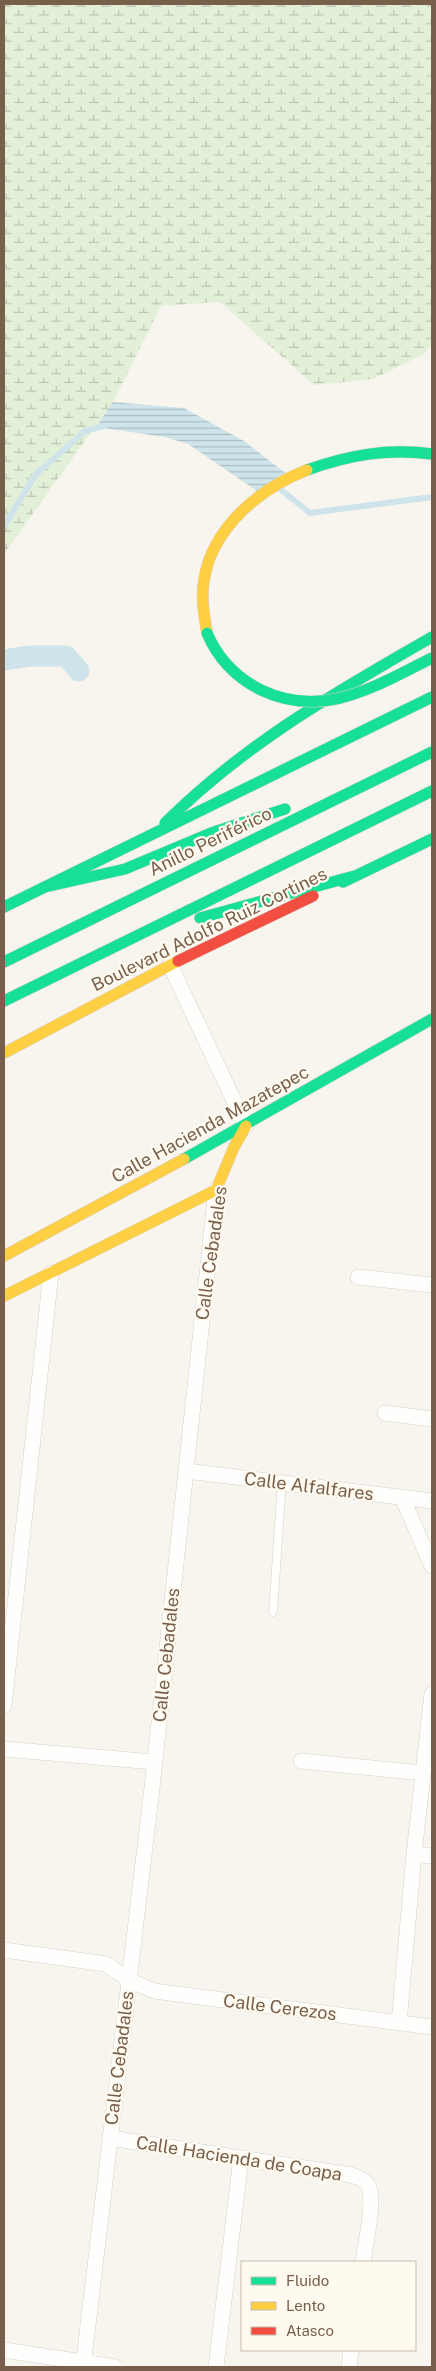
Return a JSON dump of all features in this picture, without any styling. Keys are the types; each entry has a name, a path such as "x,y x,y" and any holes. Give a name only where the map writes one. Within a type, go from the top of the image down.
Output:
{"main road":[{"path":"432,454 389,451 340,458 295,475 273,488 233,521 216,544 205,571 202,603 207,633 219,658 238,677 278,699 308,704 337,701 432,658"},
{"path":"160,830 204,784 253,743 432,637"},
{"path":"4,907 432,697"},
{"name":"Anillo Periférico","path":"4,962 432,752"},
{"path":"45,886 125,869 211,833 251,819 354,790"},
{"path":"4,1001 432,791"},
{"name":"Boulevard Adolfo Ruiz Cortines","path":"4,1053 170,965 432,839"},
{"path":"136,936 358,875"},
{"name":"Calle Hacienda Mazatepec","path":"4,1256 246,1126 432,1019"},
{"name":"Calle Cebadales","path":"216,1190 234,1147 246,1126"},
{"path":"4,1296 216,1190"}],"street":[{"path":"170,965 246,1126"},
{"name":"Calle Cebadales","path":"83,2365 154,1762 216,1190"},
{"path":"4,1706 51,1273"},
{"path":"358,1276 432,1285"},
{"path":"385,1413 432,1419"},
{"name":"Calle Alfalfares","path":"186,1471 432,1501"},
{"path":"402,1497 432,1566"},
{"path":"399,2023 414,1854 426,1807 423,1773 429,1743 432,1694"},
{"path":"4,1750 154,1762"},
{"path":"302,1761 423,1773"},
{"path":"414,1854 432,1856"},
{"name":"Calle Cerezos","path":"4,1950 106,1964 129,1980 154,1991 432,2027"},
{"name":"Calle Hacienda de Coapa","path":"110,2138 351,2175 367,2183 371,2199 363,2261"},
{"path":"216,2367 241,2158"},
{"path":"4,2350 83,2365 116,2367"},
{"path":"349,2367 352,2351"}],"lane":[{"path":"273,1612 282,1482"}],"green space":[{"path":"4,4 432,4 432,345 424,354 373,379 314,385 220,302 161,306 113,402 4,554"}],"water":[{"path":"113,402 184,408 244,441 288,475 263,495 188,444 165,437 96,427"}],"waterway":[{"path":"4,526 35,475 85,431 104,426"},
{"path":"280,489 310,513 432,497"},
{"path":"4,660 30,656 66,656 79,671"}],"traffic: fast":[{"path":"307,470 338,460 384,452 432,454"},
{"path":"207,633 222,659 243,679 261,690 284,698 306,702 349,696 390,679 432,658"},
{"path":"165,823 227,768 292,721 432,637"},
{"path":"4,907 432,697"},
{"path":"4,962 432,752"},
{"path":"4,1001 432,791"},
{"path":"45,887 125,869 211,833 285,809"},
{"path":"343,882 432,839"},
{"path":"200,918 358,875"},
{"path":"184,1159 432,1019"}],"traffic: slow":[{"path":"207,633 203,606 203,587 209,561 217,543 241,512 256,499 272,487 307,470"},
{"path":"4,1053 178,961"},
{"path":"4,1296 216,1190 234,1147 246,1126"},
{"path":"4,1256 184,1159"}],"traffic: jam":[{"path":"178,961 313,896"}]}
